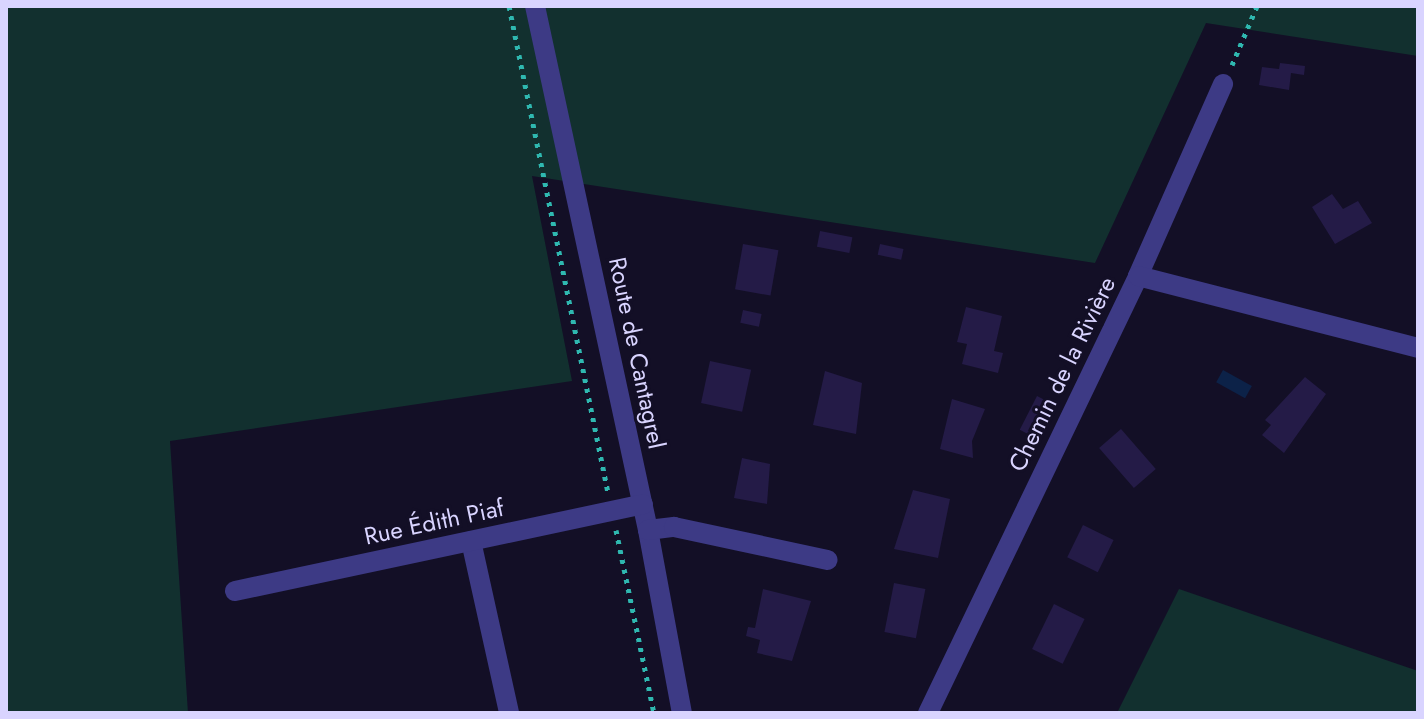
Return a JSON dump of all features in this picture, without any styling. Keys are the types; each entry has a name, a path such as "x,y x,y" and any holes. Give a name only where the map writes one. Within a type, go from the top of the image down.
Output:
{"street":[{"name":"Route de Cantagrel","path":"535,6 643,504 682,713"},
{"path":"1138,276 1223,84"},
{"name":"Chemin de la Rivière","path":"928,713 1138,276 1418,348"},
{"name":"Rue Édith Piaf","path":"235,591 643,504"},
{"path":"648,530 674,527 828,560"},
{"path":"471,541 509,713"}],"path":[{"path":"509,6 654,713"},
{"path":"1223,84 1257,6"}],"green space":[{"path":"6,6 1418,6 1418,56 1206,23 1095,263 532,176 572,381 170,441 188,713 6,713"},
{"path":"1179,589 1418,671 1418,713 1117,713"}],"water":[{"path":"1223,370 1252,386 1245,398 1216,382"}],"building":[{"path":"1280,63 1305,66 1304,75 1291,73 1289,90 1259,85 1262,67 1279,69"},
{"path":"1332,194 1343,209 1358,201 1372,223 1335,244 1312,207"},
{"path":"820,231 852,237 849,253 817,247"},
{"path":"743,244 778,250 770,296 735,289"},
{"path":"880,244 903,249 901,260 878,255"},
{"path":"966,307 1002,316 994,351 1003,353 998,373 962,364 967,344 957,342"},
{"path":"743,310 762,314 759,327 740,323"},
{"path":"710,361 751,370 742,412 701,403"},
{"path":"825,371 862,383 856,434 813,425"},
{"path":"1305,377 1326,394 1284,453 1262,435 1271,425 1265,420"},
{"path":"1037,396 1049,402 1031,436 1020,430"},
{"path":"952,399 985,409 972,441 973,458 940,449"},
{"path":"1121,429 1156,469 1134,488 1099,448"},
{"path":"742,458 770,464 767,504 734,498"},
{"path":"913,490 950,499 938,558 894,549"},
{"path":"1083,525 1114,540 1098,572 1067,557"},
{"path":"894,583 925,589 916,638 884,632"},
{"path":"763,589 811,601 792,661 757,653 760,640 746,636 748,627 755,628"},
{"path":"1054,604 1085,619 1063,664 1032,649"}]}
